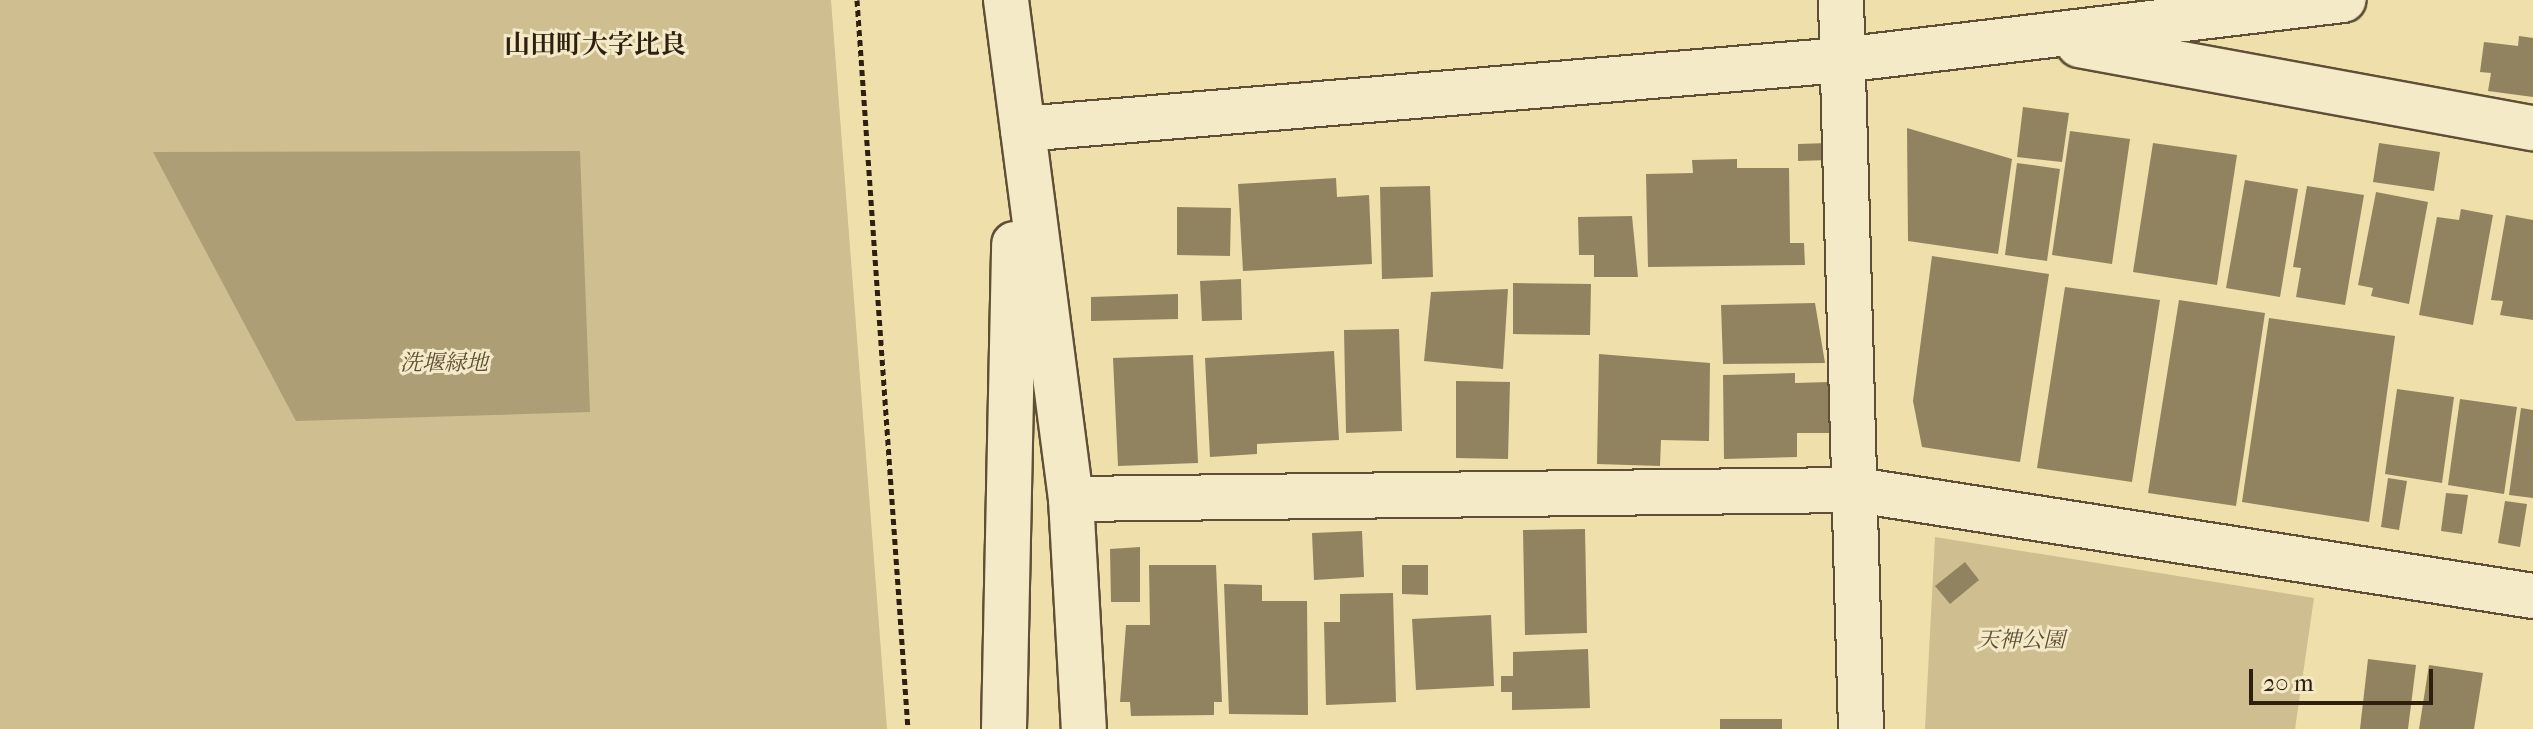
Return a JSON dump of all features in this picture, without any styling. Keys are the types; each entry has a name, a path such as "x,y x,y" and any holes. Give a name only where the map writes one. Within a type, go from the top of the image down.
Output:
{"street":[{"path":"1006,0 1071,499 1084,729"},
{"path":"1841,0 1857,490 1861,729"},
{"path":"1023,129 1842,60 2343,0"},
{"path":"2039,37 2533,128"},
{"path":"1004,729 1014,63"},
{"path":"1071,499 1857,490 2533,596"}],"path":[{"path":"857,0 908,729"}],"green space":[{"name":"洗堰緑地","path":"0,0 831,0 887,729 0,729"},
{"name":"天神公園","path":"1935,537 2314,598 2295,729 1925,729"}],"shaded area":[{"path":"580,151 590,412 296,421 153,152"}],"building":[{"path":"2519,36 2533,38 2533,97 2488,91 2491,73 2480,72 2484,42 2518,46"},
{"path":"2023,107 2069,113 2062,162 2017,157"},
{"path":"1907,128 2012,159 1998,254 1908,241"},
{"path":"2070,131 2130,139 2112,264 2052,255"},
{"path":"1828,143 1829,160 1798,161 1798,144"},
{"path":"2153,143 2237,155 2217,285 2133,272"},
{"path":"2379,143 2440,152 2434,191 2373,182"},
{"path":"1737,159 1737,168 1789,168 1790,243 1804,243 1805,265 1648,267 1646,174 1693,173 1692,160"},
{"path":"2017,163 2060,169 2047,261 2005,255"},
{"path":"1336,178 1337,197 1369,195 1372,264 1243,271 1238,184"},
{"path":"2245,180 2298,189 2280,297 2226,288"},
{"path":"1430,186 1433,277 1382,279 1380,187"},
{"path":"2307,186 2364,195 2345,305 2296,297 2301,268 2293,267"},
{"path":"2376,192 2428,202 2409,304 2371,296 2373,288 2358,285"},
{"path":"1177,207 1231,208 1230,256 1177,255"},
{"path":"2461,209 2493,215 2473,325 2419,315 2437,217 2459,220"},
{"path":"2506,215 2533,220 2533,320 2500,315 2503,301 2491,300"},
{"path":"1632,216 1638,277 1594,277 1594,255 1579,255 1578,217"},
{"path":"1932,256 2049,274 2020,462 1922,447 1913,401"},
{"path":"1241,279 1242,320 1202,321 1200,281"},
{"path":"1513,283 1591,284 1590,335 1513,334"},
{"path":"2065,287 2160,300 2132,482 2037,468"},
{"path":"1508,289 1503,369 1424,361 1431,292"},
{"path":"1178,294 1178,319 1091,321 1091,297"},
{"path":"2179,300 2265,313 2236,506 2148,493"},
{"path":"1815,303 1825,363 1723,364 1721,305"},
{"path":"2269,318 2395,336 2369,522 2242,502"},
{"path":"1399,329 1402,431 1346,433 1344,330"},
{"path":"1334,351 1339,440 1257,444 1257,454 1210,457 1205,358"},
{"path":"1599,354 1710,363 1709,441 1661,440 1660,466 1597,464"},
{"path":"1193,355 1198,463 1118,466 1113,358"},
{"path":"1795,373 1795,383 1829,382 1830,433 1797,433 1797,457 1724,459 1723,375"},
{"path":"1456,381 1510,382 1508,459 1456,458"},
{"path":"2397,389 2454,397 2442,483 2385,474"},
{"path":"2460,399 2517,407 2504,494 2448,485"},
{"path":"2521,408 2533,410 2533,498 2509,495"},
{"path":"2388,478 2407,481 2399,530 2381,527"},
{"path":"2446,493 2468,495 2462,534 2441,531"},
{"path":"2505,501 2527,504 2520,547 2498,543"},
{"path":"1585,529 1587,633 1525,635 1523,530"},
{"path":"1362,531 1364,577 1314,580 1312,533"},
{"path":"1140,547 1140,602 1111,602 1110,549"},
{"path":"1965,562 1979,580 1950,604 1935,586"},
{"path":"1149,565 1216,565 1222,702 1214,702 1214,715 1131,716 1130,702 1120,702 1126,625 1150,625"},
{"path":"1402,565 1428,565 1428,595 1402,594"},
{"path":"1224,584 1262,585 1262,601 1307,601 1308,715 1229,714"},
{"path":"1393,593 1396,702 1326,705 1324,622 1340,622 1340,594"},
{"path":"1491,615 1494,686 1416,690 1412,619"},
{"path":"1588,649 1590,708 1512,710 1512,692 1501,692 1501,676 1513,676 1513,652"},
{"path":"2368,659 2416,665 2408,729 2360,729"},
{"path":"2429,665 2483,673 2474,729 2419,729"},
{"path":"1720,719 1782,719 1782,729 1720,729"}],"district":[{"name":"山田町大字比良","path":"595,45"}]}
